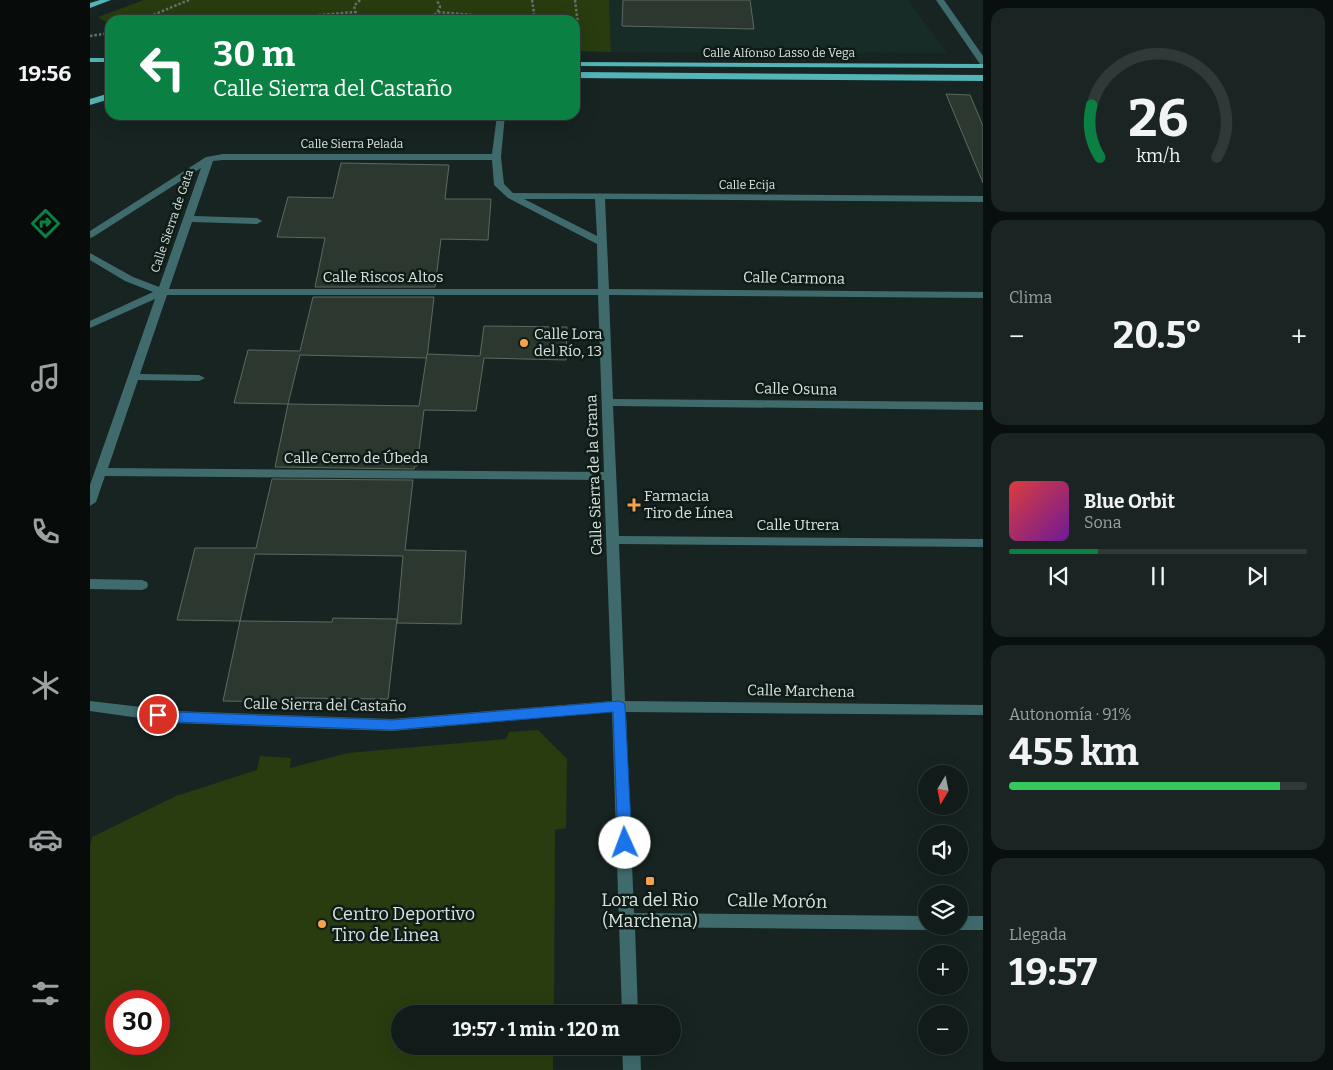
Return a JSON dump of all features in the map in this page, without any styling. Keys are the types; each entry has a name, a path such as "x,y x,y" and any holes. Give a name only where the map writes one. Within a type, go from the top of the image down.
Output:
{"main road":[{"path":"90,6 107,0"},
{"path":"90,60 105,60"},
{"name":"Calle Alfonso Lasso de Vega","path":"580,64 983,64"},
{"name":"Calle Alfonso Lasso de Vega","path":"580,75 983,78"},
{"path":"90,102 105,98"}],"street":[{"path":"940,0 983,64"},
{"path":"500,120 496,157 499,185 511,196 602,243"},
{"name":"Calle Sierra Pelada","path":"209,159 223,157 496,157"},
{"path":"90,235 209,159"},
{"name":"Calle Sierra de Gata","path":"90,502 209,159"},
{"name":"Calle Ecija","path":"511,196 983,199"},
{"name":"Calle Sierra de la Grana","path":"600,197 630,1005"},
{"path":"188,219 257,221"},
{"name":"Calle Sierra de Gata","path":"90,256 129,279 162,292"},
{"path":"90,325 108,315 162,292"},
{"name":"Calle Riscos Altos","path":"162,292 604,292"},
{"name":"Calle Carmona","path":"604,292 983,295"},
{"path":"133,377 199,378"},
{"name":"Calle Osuna","path":"608,402 983,406"},
{"name":"Calle Cerro de Úbeda","path":"100,472 610,476"},
{"name":"Calle Utrera","path":"613,540 983,543"},
{"path":"90,584 142,585"},
{"name":"Calle Sierra del Castaño","path":"90,706 175,717 392,725 619,706"},
{"name":"Calle Marchena","path":"619,706 983,710"},
{"name":"Calle Morón","path":"627,920 918,923"},
{"path":"968,923 983,923"},
{"path":"631,1055 632,1070"}],"path":[{"path":"152,15 189,0"},
{"path":"358,15 355,12 354,6 360,0"},
{"path":"434,15 440,7 437,0"},
{"path":"532,0 534,15"},
{"path":"575,0 577,15"},
{"path":"319,15 355,12"},
{"path":"438,12 473,15"},
{"path":"90,36 105,34"}],"shaded area":[{"path":"609,0 908,0 947,53 611,52"}],"green space":[{"path":"144,0 609,0 611,52 580,51 580,15 105,15 105,21 98,17"},
{"name":"Centro Deportivo Tiro de Linea","path":"538,730 567,759 566,828 555,830 554,1005 391,1005 391,1055 553,1055 553,1070 90,1070 90,846 92,837 176,796 257,770 260,756 291,758 290,768 348,753 506,739 509,732"}],"building":[{"path":"623,0 750,0 754,29 622,26"},
{"path":"946,94 970,95 983,126 983,183"},
{"path":"341,163 449,165 445,199 491,199 488,240 441,239 435,287 315,287 325,238 277,237 288,197 333,198"},
{"path":"313,297 434,297 427,358 300,355 288,404 234,403 248,350 300,351"},
{"path":"484,326 567,327 566,360 484,358 476,411 424,410 417,466 414,469 275,467 288,404 419,406 427,354 480,356"},
{"path":"272,479 413,480 405,550 466,551 461,624 397,623 403,556 343,555 255,554 240,621 177,620 195,548 256,548"},
{"path":"333,618 397,619 388,699 291,698 290,702 223,701 240,621 332,622"}],"place":[{"name":"Calle Lora del Río, 13","path":"524,343"},
{"name":"Farmacia Tiro de Línea","path":"634,505"},
{"name":"Lora del Rio (Marchena)","path":"650,881"},
{"name":"Centro Deportivo Tiro de Linea","path":"322,924"}],"route":[{"path":"158,715 392,725 619,706 625,843"}]}
